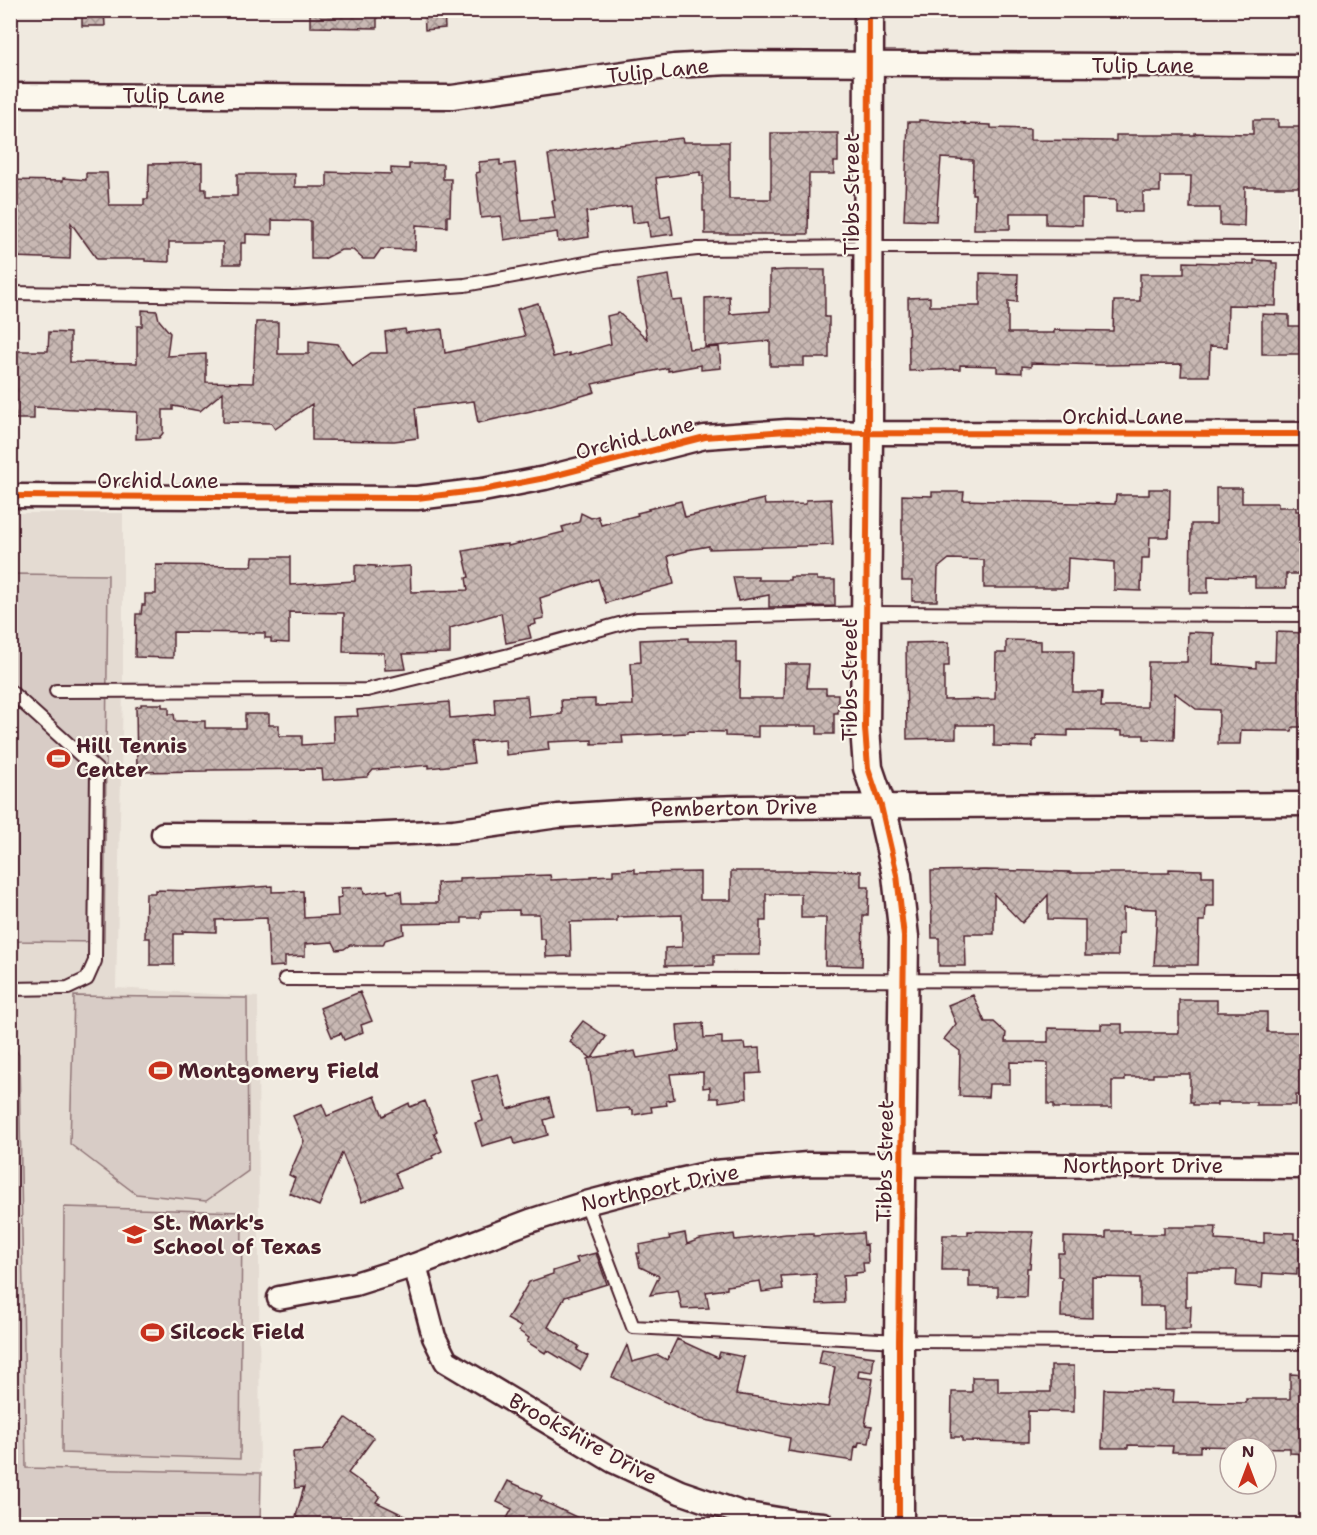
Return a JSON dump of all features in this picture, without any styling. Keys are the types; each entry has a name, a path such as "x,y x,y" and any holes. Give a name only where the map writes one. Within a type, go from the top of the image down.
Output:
{"street":[{"name":"Tibbs Street","path":"869,10 866,738 868,768 881,806 897,875 904,937 899,1524"},
{"name":"Tulip Lane","path":"10,95 452,97 674,66 729,63 1306,66"},
{"name":"Orchid Lane","path":"10,496 417,498 483,490 545,478 705,437 787,431 1306,434"},
{"name":"Pemberton Drive","path":"163,834 364,835 454,831 558,816 740,807 1306,804"},
{"name":"Northport Drive","path":"279,1298 355,1284 415,1265 530,1221 586,1203 715,1172 807,1164 1306,1167"},
{"name":"Brookshire Drive","path":"415,1265 434,1337 446,1361 613,1461 680,1492 741,1513 823,1524"}],"lane":[{"path":"10,293 293,297 465,285 614,258 698,249 868,246 1306,248"},
{"path":"56,690 367,690 509,655 638,619 866,613 1306,615"},
{"path":"10,691 97,770 95,961 87,979 68,988 10,989"},
{"path":"285,979 1306,981"},
{"path":"586,1203 633,1327 899,1341 1306,1343"}],"shaded area":[{"name":"St. Mark's School of Texas","path":"11,513 123,513 123,691 116,988 258,997 260,1524 11,1524"},
{"name":"Hill Tennis Center","path":"11,574 108,575 104,942 11,941"},
{"name":"Montgomery Field","path":"74,996 247,998 248,1171 206,1201 136,1194 70,1144"},
{"path":"11,1042 19,1055 26,1468 261,1473 260,1524 11,1524"},
{"name":"Silcock Field","path":"64,1207 242,1212 240,1459 62,1453"}],"building":[{"path":"82,10 104,10 105,26 82,26"},
{"path":"310,10 377,10 377,28 310,27"},
{"path":"424,10 444,10 445,28 425,30"},
{"path":"919,120 991,125 991,128 1030,129 1030,140 1116,141 1116,135 1253,134 1253,120 1278,120 1278,127 1306,127 1306,187 1245,187 1244,226 1220,225 1220,208 1190,208 1191,176 1160,176 1160,192 1143,192 1143,212 1116,212 1116,200 1082,199 1082,225 1046,224 1046,213 1010,213 1010,229 974,229 973,160 941,158 936,221 904,220 908,122 919,122"},
{"path":"771,133 838,133 838,162 834,162 834,174 809,174 808,234 705,234 703,176 700,176 700,172 656,178 661,217 670,215 673,234 650,237 648,221 633,223 631,206 586,212 589,237 558,242 557,232 504,240 501,216 481,218 476,173 480,172 479,162 500,160 500,165 515,163 522,221 555,218 552,200 555,200 548,155 611,145 682,138 683,142 729,142 729,199 771,199"},
{"path":"202,163 202,189 206,189 206,196 237,196 237,174 295,174 295,187 327,187 327,172 391,174 391,168 409,169 409,164 443,164 443,179 451,179 450,216 447,216 447,227 416,225 415,250 381,249 374,259 363,259 353,250 341,250 324,259 311,259 311,221 272,220 272,235 246,234 246,243 241,243 241,264 223,264 223,242 169,242 169,262 145,261 145,259 97,259 71,223 70,259 13,257 13,238 10,238 10,180 63,181 63,178 86,180 86,173 107,173 109,205 144,205 144,199 148,199 149,164"},
{"path":"1254,260 1277,263 1276,306 1228,305 1227,347 1210,346 1209,376 1181,376 1182,364 1031,363 1031,367 1022,366 1022,373 997,372 997,366 960,365 960,369 909,371 908,298 930,297 930,306 980,306 980,273 1018,274 1017,302 1008,301 1008,333 1054,333 1054,330 1113,331 1114,301 1140,301 1140,274 1184,274 1184,262 1254,264"},
{"path":"825,270 825,317 829,317 829,358 804,358 804,366 770,366 770,341 705,347 705,298 729,296 730,314 770,311 770,271"},
{"path":"669,275 673,301 682,300 689,349 719,347 721,368 701,370 701,365 668,371 668,368 592,384 595,392 531,411 478,423 474,401 415,408 418,438 394,441 312,440 312,404 275,429 271,423 223,422 223,392 200,411 173,406 173,410 163,410 163,433 159,438 136,439 137,412 34,407 34,419 15,419 15,414 10,414 10,364 13,364 13,351 48,351 49,332 70,333 70,362 137,363 137,326 142,326 142,310 157,311 159,320 170,333 167,356 206,354 206,382 253,383 256,322 278,322 278,354 309,354 309,341 338,344 352,366 371,353 387,353 385,332 405,329 406,333 442,329 445,353 525,336 517,309 538,303 553,357 569,353 569,356 611,344 607,316 619,313 647,339 637,280"},
{"path":"1262,314 1289,315 1289,326 1306,326 1306,354 1262,354"},
{"path":"1216,488 1242,488 1242,503 1278,503 1278,507 1296,507 1296,511 1306,511 1306,574 1286,574 1286,588 1255,588 1255,577 1208,576 1208,593 1190,593 1191,524 1216,524"},
{"path":"1149,489 1170,489 1169,537 1150,537 1149,558 1142,558 1141,591 1114,590 1114,562 1068,558 1067,588 984,588 984,560 949,559 938,568 937,601 912,601 912,581 902,581 902,495 932,496 932,492 964,492 963,500 1115,504 1116,495 1149,495"},
{"path":"764,499 765,505 806,504 806,500 831,499 833,545 709,549 709,546 687,550 668,556 674,584 606,603 598,579 540,598 544,618 535,620 536,624 528,626 531,638 506,643 501,613 450,628 450,653 403,654 406,669 385,670 384,653 343,652 344,613 289,612 289,643 271,642 271,638 265,638 265,633 173,632 173,658 135,657 136,614 141,614 142,605 145,605 145,594 156,594 156,565 252,566 253,557 290,557 290,585 355,581 355,565 376,566 376,568 410,566 411,592 468,590 466,578 469,577 463,551 496,545 508,544 508,546 564,532 562,527 579,522 581,513 591,518 598,516 601,525 638,515 637,513 648,509 681,501 685,517"},
{"path":"733,577 790,580 790,577 817,577 817,580 835,580 835,606 769,607 769,595 738,601"},
{"path":"1188,632 1214,633 1213,664 1256,668 1256,662 1275,662 1276,632 1306,633 1304,727 1293,727 1292,731 1241,730 1240,744 1218,744 1219,710 1196,709 1175,693 1174,740 1144,739 1144,735 1122,735 1122,731 1068,730 1068,736 1036,735 1033,747 994,746 994,725 956,725 956,738 907,739 906,643 949,642 949,666 944,666 944,700 995,699 996,653 1006,653 1006,640 1041,641 1041,650 1074,650 1073,692 1102,692 1101,707 1147,707 1148,662 1187,662"},
{"path":"688,638 688,641 736,641 736,663 740,663 739,698 784,698 785,664 809,664 807,688 826,688 826,694 838,694 838,713 834,713 834,734 817,734 817,726 758,726 758,737 725,736 725,732 688,731 688,733 622,736 623,743 592,744 592,740 548,742 549,750 506,755 505,739 471,742 474,763 429,768 429,765 373,770 367,777 323,780 322,769 137,772 136,707 141,704 162,704 162,707 169,707 169,714 174,714 175,721 205,721 205,728 245,728 245,714 269,714 269,725 279,725 279,736 302,736 302,745 334,743 333,717 358,716 357,710 449,702 450,718 495,714 494,698 527,696 529,717 562,714 561,700 595,699 595,706 633,705 631,663 641,662 640,640"},
{"path":"635,869 635,873 700,872 700,900 731,900 731,871 809,871 809,869 861,871 861,887 869,887 868,915 863,915 862,966 825,965 826,918 801,918 801,894 766,894 766,921 760,921 760,955 714,955 714,965 665,966 665,948 682,947 682,915 617,917 617,921 570,922 571,956 546,957 545,939 540,939 539,914 519,914 519,910 481,911 481,918 462,918 462,923 403,924 404,934 385,940 383,945 350,945 337,950 333,942 305,944 305,956 285,957 285,966 269,967 267,918 216,920 216,932 183,931 183,934 174,934 174,965 150,965 150,938 145,938 146,893 155,893 155,890 196,891 272,886 272,892 303,891 304,918 338,916 337,898 342,897 341,888 363,887 364,894 387,890 388,893 401,891 402,903 438,903 437,883 459,882 459,878 550,875 551,880 591,878 591,876 613,875 613,870"},
{"path":"1169,869 1202,870 1202,876 1214,876 1214,906 1206,906 1205,921 1199,921 1198,965 1154,965 1157,909 1123,908 1123,934 1118,934 1118,956 1085,956 1085,920 1048,919 1048,895 1022,923 994,894 994,934 965,934 966,966 939,966 939,938 932,938 931,871 1169,873"},
{"path":"360,992 372,1021 361,1025 363,1032 344,1040 341,1033 332,1037 320,1008"},
{"path":"973,995 985,1022 994,1022 1006,1033 1005,1042 1048,1042 1048,1028 1101,1029 1101,1024 1122,1024 1122,1033 1179,1033 1179,1000 1217,1000 1217,1012 1267,1012 1267,1032 1306,1032 1306,1095 1296,1095 1296,1105 1217,1102 1217,1105 1193,1105 1193,1102 1190,1102 1190,1074 1153,1074 1153,1077 1125,1077 1125,1081 1112,1081 1112,1108 1054,1108 1054,1104 1048,1104 1048,1063 1010,1062 1010,1084 989,1084 988,1097 959,1096 960,1051 944,1039 956,1024 948,1005"},
{"path":"583,1021 606,1037 592,1058 635,1051 637,1058 679,1051 677,1025 703,1023 704,1038 722,1037 722,1044 744,1043 745,1049 759,1048 761,1073 746,1074 747,1098 719,1102 719,1098 710,1098 710,1087 703,1088 703,1072 670,1074 674,1099 666,1101 667,1105 651,1107 652,1112 633,1115 633,1110 629,1108 596,1111 588,1059 591,1058 570,1042 573,1038 571,1036"},
{"path":"498,1074 508,1109 549,1098 554,1117 544,1120 548,1135 515,1144 513,1137 482,1146 475,1123 483,1121 472,1081"},
{"path":"375,1096 383,1116 409,1103 410,1107 425,1101 442,1151 432,1156 433,1158 395,1173 401,1187 362,1202 342,1153 319,1206 289,1193 295,1178 289,1175 304,1141 293,1116 322,1104 327,1116"},
{"path":"1164,1227 1216,1227 1215,1240 1264,1243 1264,1232 1294,1233 1294,1239 1303,1240 1301,1268 1297,1268 1297,1275 1263,1273 1262,1288 1236,1286 1237,1270 1186,1270 1186,1306 1191,1306 1190,1329 1164,1329 1164,1306 1140,1306 1140,1278 1092,1277 1092,1318 1061,1317 1062,1277 1058,1276 1058,1253 1064,1253 1064,1237 1106,1238 1106,1231 1164,1234"},
{"path":"968,1231 1033,1232 1030,1268 1027,1268 1026,1297 998,1296 998,1287 969,1287 969,1270 942,1270 943,1235 968,1235"},
{"path":"685,1233 687,1244 700,1239 734,1234 735,1240 786,1234 813,1233 813,1236 863,1233 864,1245 867,1244 868,1263 863,1263 864,1272 843,1276 844,1303 817,1304 816,1274 781,1276 783,1289 762,1292 760,1281 727,1286 727,1289 706,1292 709,1308 682,1309 678,1290 650,1295 659,1276 640,1267 637,1253 640,1253 639,1245 670,1239 669,1236"},
{"path":"596,1253 607,1284 565,1297 548,1327 579,1346 577,1350 588,1356 580,1370 547,1350 545,1353 527,1342 529,1338 519,1331 521,1327 507,1319 529,1282 578,1263 576,1258"},
{"path":"677,1339 718,1358 720,1352 744,1357 736,1394 828,1407 835,1367 819,1364 822,1349 874,1357 872,1372 859,1370 858,1377 873,1379 865,1425 872,1426 869,1443 859,1442 858,1447 855,1446 853,1461 788,1451 790,1438 701,1419 612,1377 627,1345 632,1362 658,1355 667,1360"},
{"path":"1051,1366 1074,1366 1074,1412 1028,1411 1028,1442 962,1441 962,1437 951,1437 952,1392 972,1392 972,1377 998,1377 998,1392 1051,1392"},
{"path":"1290,1374 1306,1375 1306,1454 1290,1453 1290,1448 1278,1448 1278,1436 1218,1436 1218,1446 1200,1446 1200,1452 1172,1452 1173,1446 1128,1445 1128,1448 1102,1448 1104,1389 1174,1391 1173,1402 1246,1403 1246,1399 1290,1399"},
{"path":"346,1418 374,1438 348,1473 380,1496 376,1502 422,1524 304,1524 296,1516 304,1487 295,1488 293,1452 323,1450"},
{"path":"508,1481 542,1496 540,1500 591,1524 504,1524 512,1509 497,1502"}],"cycle path":[{"path":"869,10 865,728 868,768 881,806 897,875 904,937 899,1524"},
{"path":"10,496 417,498 483,490 545,478 705,437 787,431 1306,434"}],"place":[{"name":"Hill Tennis Center","path":"58,758"},
{"name":"Montgomery Field","path":"160,1071"},
{"name":"St. Mark's School of Texas","path":"135,1235"},
{"name":"Silcock Field","path":"152,1332"}]}
